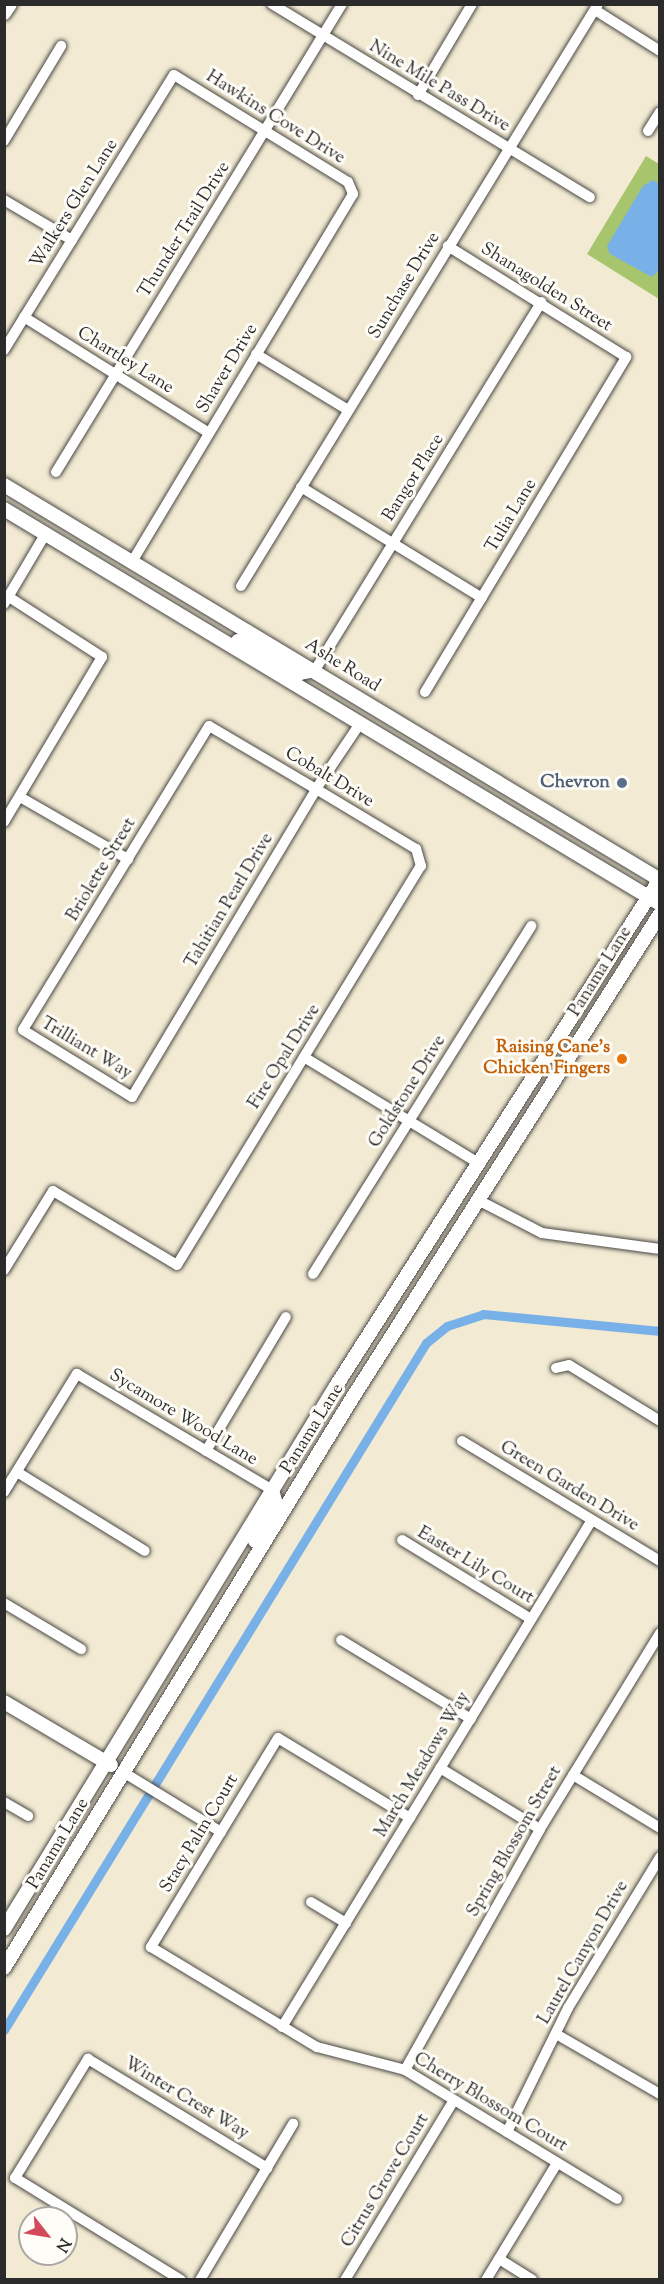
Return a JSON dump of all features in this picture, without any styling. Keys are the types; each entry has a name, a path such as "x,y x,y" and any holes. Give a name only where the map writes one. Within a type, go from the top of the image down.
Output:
{"main road":[{"path":"4,14 10,4"},
{"name":"Ashe Road","path":"4,485 315,670 659,880"},
{"path":"4,509 213,634 359,725 654,900"},
{"path":"213,634 246,644 300,673 315,670"},
{"path":"359,725 370,719 378,720 428,748 444,750"},
{"path":"433,767 453,766 506,796 521,796"},
{"name":"Panama Lane","path":"4,1929 272,1490 480,1164 654,900 659,880"},
{"name":"Panama Lane","path":"4,1968 478,1200 660,914"},
{"path":"478,1200 480,1164"},
{"path":"256,1557 252,1546 276,1504 272,1490"},
{"path":"4,1702 123,1772"}],"street":[{"name":"Nine Mile Pass Drive","path":"272,4 418,95 590,197"},
{"name":"Thunder Trail Drive","path":"56,472 342,4"},
{"path":"418,95 472,4"},
{"path":"596,7 660,51"},
{"name":"Sunchase Drive","path":"241,586 596,7"},
{"path":"4,141 61,46"},
{"name":"Hawkins Cove Drive","path":"174,75 348,182 352,194"},
{"name":"Walkers Glen Lane","path":"4,350 174,75"},
{"path":"648,131 660,112"},
{"name":"Shaver Drive","path":"132,562 352,194"},
{"path":"4,200 72,240"},
{"name":"Shanagolden Street","path":"448,246 627,357"},
{"name":"Bangor Place","path":"315,670 541,302"},
{"name":"Chartley Lane","path":"24,317 209,433"},
{"path":"256,354 348,410"},
{"name":"Tulia Lane","path":"425,692 627,357"},
{"path":"301,487 482,598"},
{"path":"4,822 102,657 7,601 46,533"},
{"name":"Tahitian Pearl Drive","path":"132,1096 316,789 359,725"},
{"name":"Cobalt Drive","path":"209,726 416,849 421,866"},
{"name":"Briolette Street","path":"23,1030 209,726"},
{"path":"20,797 128,859"},
{"name":"Fire Opal Drive","path":"4,1270 52,1191 177,1265 421,866"},
{"name":"Goldstone Drive","path":"313,1274 531,926"},
{"name":"Trilliant Way","path":"23,1030 132,1096"},
{"path":"304,1057 480,1164"},
{"path":"478,1200 542,1233 660,1249"},
{"path":"206,1451 286,1317"},
{"path":"556,1368 569,1365 660,1421"},
{"name":"Sycamore Wood Lane","path":"17,1472 76,1374 272,1490"},
{"name":"Green Garden Drive","path":"462,1441 660,1561"},
{"path":"4,1492 17,1472 145,1551"},
{"name":"March Meadows Way","path":"282,2027 592,1520"},
{"name":"Easter Lily Court","path":"402,1540 531,1619"},
{"path":"4,1604 81,1649"},
{"name":"Spring Blossom Street","path":"405,2070 540,1829 660,1633"},
{"path":"341,1640 471,1719"},
{"name":"Stacy Palm Court","path":"151,1947 278,1738 410,1818"},
{"path":"440,1768 540,1829"},
{"path":"123,1772 221,1832"},
{"path":"573,1775 660,1828"},
{"path":"4,1802 28,1816"},
{"name":"Laurel Canyon Drive","path":"507,2132 575,1996 660,1857"},
{"path":"311,1902 346,1923"},
{"name":"Cherry Blossom Court","path":"151,1947 317,2047 405,2070 617,2199"},
{"path":"556,2034 658,2088"},
{"name":"Winter Crest Way","path":"182,2280 15,2178 88,2058 267,2168"},
{"name":"Citrus Grove Court","path":"345,2280 454,2100"},
{"path":"200,2280 293,2124"},
{"path":"486,2280 557,2163"},
{"path":"499,2259 532,2280"}],"green space":[{"path":"646,156 659,164 659,299 587,254"}],"water":[{"path":"653,180 659,184 660,269 652,277 610,254 607,246 643,186"}],"waterway":[{"path":"4,2030 426,1343 447,1326 483,1314 660,1331"}],"place":[{"name":"Chevron","path":"622,783"},
{"name":"Raising Cane's Chicken Fingers","path":"622,1059"}]}
